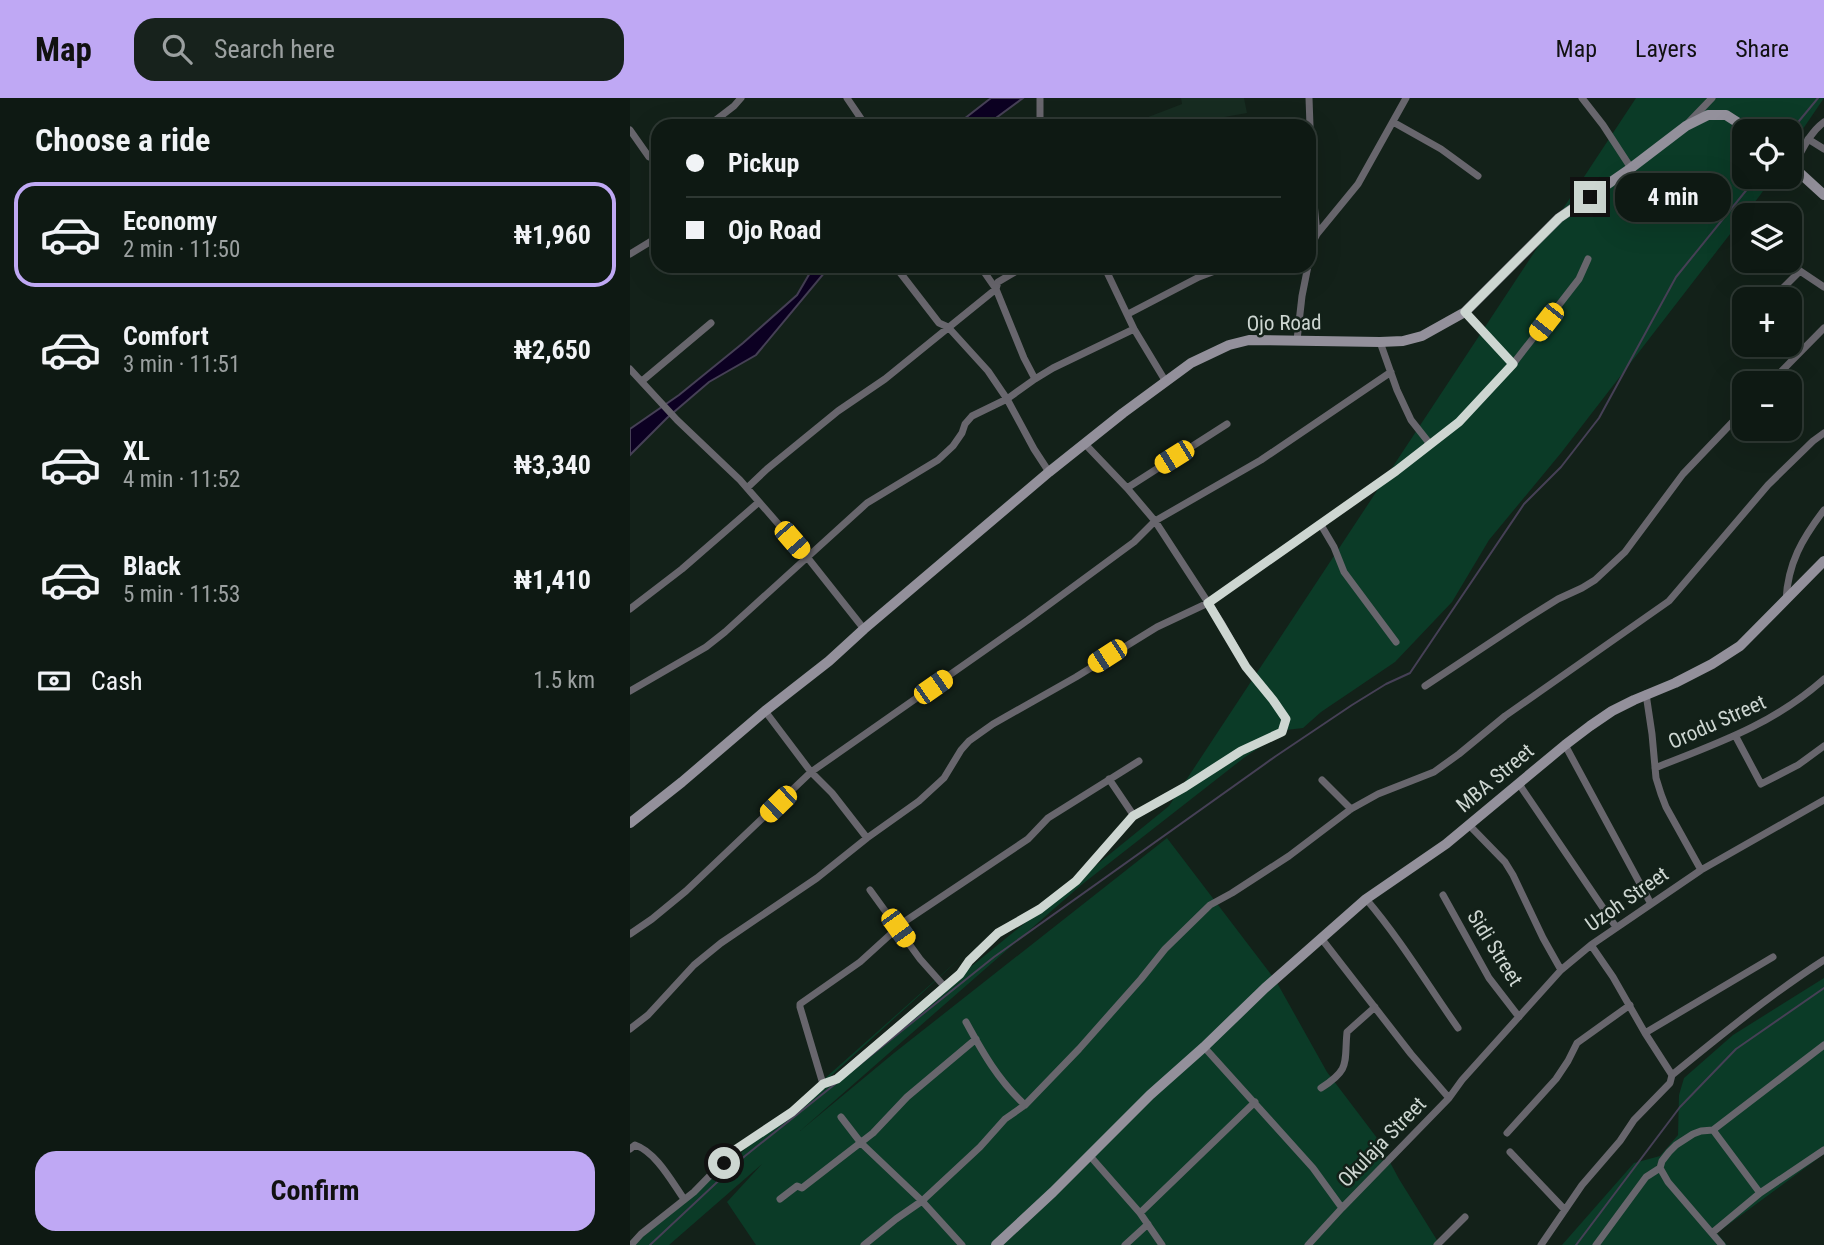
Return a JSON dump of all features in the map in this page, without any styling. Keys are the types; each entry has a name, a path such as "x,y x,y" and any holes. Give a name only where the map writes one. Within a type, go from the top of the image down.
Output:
{"street":[{"path":"717,119 741,98"},
{"path":"847,98 861,119"},
{"path":"1040,98 1040,119"},
{"path":"1309,98 1310,119"},
{"path":"1317,234 1358,184 1406,98"},
{"path":"1583,98 1631,168"},
{"path":"1686,126 1712,98"},
{"name":"Ojo Road","path":"630,824 829,661 1049,472 1191,363 1229,345 1249,340 1380,342 1403,341 1422,336 1465,312 1559,218 1686,126 1708,115 1726,115 1732,119"},
{"path":"1393,122 1440,149 1478,176"},
{"path":"1802,149 1817,127 1824,122"},
{"path":"630,130 651,158"},
{"path":"1808,139 1824,149"},
{"path":"1802,174 1824,195"},
{"path":"1316,225 1317,234"},
{"path":"630,254 651,241"},
{"path":"630,1029 648,1015 694,965 721,943 807,885 933,790 969,741 1157,627 1208,603 1396,471 1459,422 1513,364 1579,279 1588,259"},
{"path":"1802,272 1824,287"},
{"path":"900,273 939,323 948,327 988,371 1007,398 1049,472"},
{"path":"985,273 996,289 1035,379"},
{"path":"747,488 838,411 915,356 996,289 998,282 1013,273"},
{"path":"1108,273 1134,329 1166,382"},
{"path":"1128,314 1210,273"},
{"path":"1297,340 1307,273"},
{"path":"1784,287 1798,273"},
{"path":"1465,312 1513,364"},
{"path":"642,381 711,323"},
{"path":"1781,371 1824,328"},
{"path":"630,691 706,647 725,632 867,503 938,460 953,446 972,416 1007,398 1035,379 1134,329"},
{"path":"1380,342 1411,420 1430,444"},
{"path":"630,369 677,420 747,488 807,557 864,629"},
{"path":"630,934 686,891 811,772 1028,620 1134,542 1155,521 1239,473 1391,372"},
{"path":"1425,686 1514,626 1595,580 1625,552 1683,474 1732,423"},
{"path":"1128,488 1227,425"},
{"path":"864,1245 922,1201 980,1147 1005,1119 1025,1105 1079,1049 1164,949 1210,905 1289,856 1351,809 1378,794 1434,772 1560,675 1669,601 1768,485 1824,433"},
{"path":"631,1245 694,1192 735,1150 792,1112 823,1084 837,1079 960,974 969,961 998,933 1040,909 1076,881 1133,816 1241,751 1282,732 1286,719 1246,667 1155,521 1128,488 1085,444"},
{"path":"630,609 682,569 759,502"},
{"path":"1786,600 1791,564 1824,510"},
{"path":"1321,525 1344,572 1396,642"},
{"name":"MBA Street","path":"996,1245 1240,1010 1366,899 1446,844 1565,745 1612,711 1675,683 1740,646 1824,561"},
{"name":"Orodu Street","path":"1655,768 1736,737 1780,712 1824,679"},
{"path":"1646,694 1656,778 1666,807 1701,870"},
{"path":"765,711 811,772 832,793 867,838"},
{"path":"1736,737 1761,784 1798,765 1824,746"},
{"path":"1565,745 1651,904"},
{"path":"823,1084 800,1004 860,962 904,922 1028,839 1048,818 1139,761"},
{"path":"1109,779 1133,816"},
{"path":"1322,780 1351,809"},
{"path":"1519,784 1616,927"},
{"name":"Uzoh Street","path":"1478,1062 1561,970 1591,945 1701,870 1824,800"},
{"path":"1469,825 1505,862 1561,970"},
{"path":"870,890 920,959 944,986"},
{"name":"Sidi Street","path":"1443,895 1489,978 1520,1017"},
{"path":"1366,899 1416,963 1458,1028"},
{"path":"1321,938 1411,1054 1449,1098"},
{"path":"1591,945 1672,1075"},
{"path":"1645,1033 1773,957"},
{"path":"1541,1245 1582,1185 1620,1141 1634,1120 1670,1083 1672,1075 1734,1024 1824,960"},
{"path":"1507,1133 1556,1079 1577,1043 1630,1005"},
{"path":"1321,1088 1343,1070 1347,1058 1347,1032 1375,1007"},
{"path":"966,1022 987,1061 1009,1090 1025,1105"},
{"path":"780,1199 797,1186 802,1188 861,1143 926,1079 976,1039"},
{"path":"1597,1245 1646,1177 1660,1168 1669,1152 1684,1139 1701,1131 1713,1130 1824,1045"},
{"path":"1204,1047 1313,1168 1342,1208"},
{"name":"Okulaja Street","path":"1308,1245 1449,1098 1478,1062"},
{"path":"1140,1213 1255,1102"},
{"path":"841,1117 861,1143 922,1201 962,1245"},
{"path":"1713,1130 1760,1193"},
{"path":"630,1149 635,1145 649,1154 663,1168 684,1199"},
{"path":"1712,1233 1760,1193 1824,1150"},
{"path":"1510,1152 1565,1210"},
{"path":"1090,1156 1140,1213 1162,1245"},
{"path":"1660,1168 1668,1182 1721,1245"},
{"path":"1437,1245 1465,1217"},
{"path":"1125,1245 1148,1224"}],"shaded area":[{"path":"991,98 1023,98 994,119 964,119"},
{"path":"1181,98 1244,98 1247,113 1213,119 1143,119 1182,104"},
{"path":"810,273 824,273 756,355 709,382 630,455 630,429 679,395 797,295"}],"green space":[{"path":"1636,98 1824,98 1802,130 1802,119 1732,119 1732,189 1764,189 1754,203 1732,203 1732,232 1561,453 1489,540 1452,602 1395,662 1321,712 1303,728 1286,730 1245,757 1080,886 800,1131 894,1053 1167,838 1276,981 1327,1072 1377,1138 1440,1245 756,1245 727,1202 762,1164 669,1245 630,1245 724,1168 967,952 787,1116 1169,806"},
{"path":"1824,978 1824,1154 1717,1233 1727,1245 1562,1245 1634,1163 1660,1156 1678,1135 1679,1095 1684,1078 1733,1035"}],"waterway":[{"path":"1801,119 1818,98"},
{"path":"650,1245 745,1156 994,957 1276,756 1352,705 1410,673 1524,504 1561,467 1599,418 1676,277 1747,189"},
{"path":"1576,1245 1680,1107 1736,1049 1824,988"}],"route":[{"path":"724,1163 735,1150 792,1112 823,1084 837,1079 960,974 969,961 998,933 1040,909 1076,881 1133,816 1241,751 1282,732 1286,719 1246,667 1208,603 1396,471 1459,422 1513,364 1465,312 1559,218 1590,197"}]}
